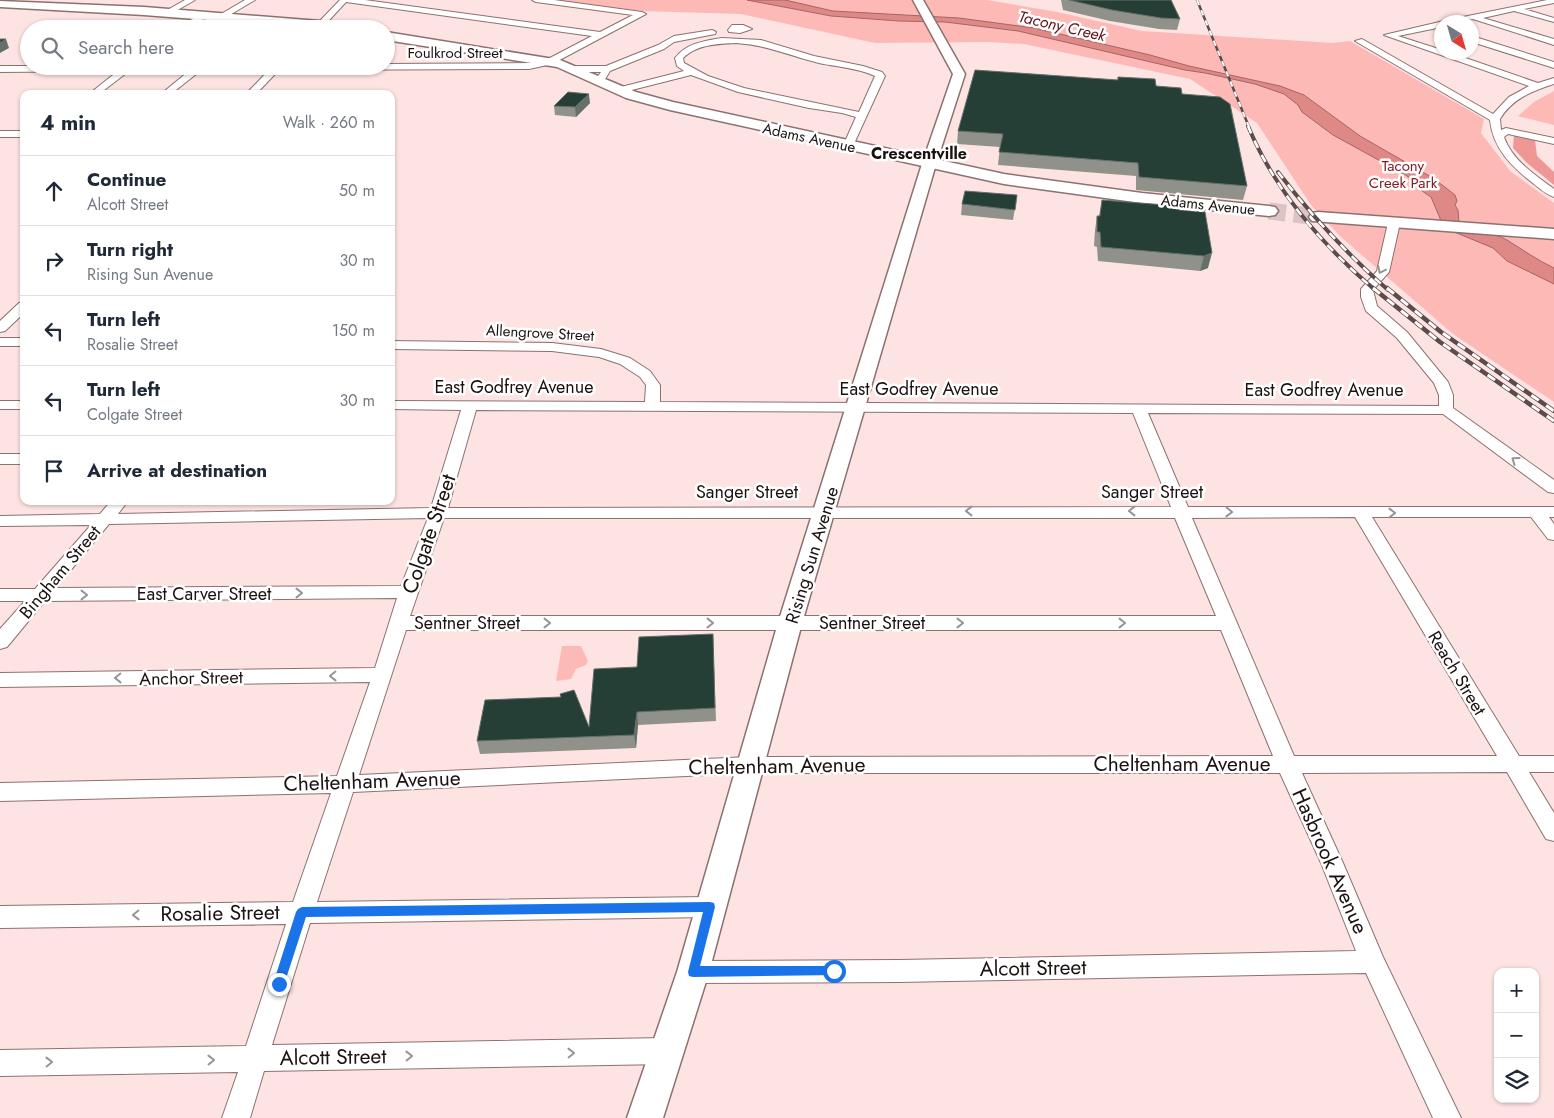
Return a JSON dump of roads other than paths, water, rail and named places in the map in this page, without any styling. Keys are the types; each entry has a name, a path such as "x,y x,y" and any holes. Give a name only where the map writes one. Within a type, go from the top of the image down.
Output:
{"highway":[{"path":"5,3 266,20"},
{"name":"Adams Avenue","path":"395,38 526,63 550,62 603,75 620,90 643,99 929,164 1013,180 1104,194 1269,211"},
{"path":"1318,216 1444,228 1554,234"}],"main road":[{"name":"Rising Sun Avenue","path":"645,1118 693,972 749,764 790,623 929,164 959,74 918,0"}],"street":[{"path":"166,13 191,0"},
{"path":"220,17 251,0"},
{"path":"325,20 346,0 601,35"},
{"path":"536,0 642,14 550,62"},
{"path":"1479,16 1554,1"},
{"path":"1514,9 1554,20"},
{"path":"196,20 205,16"},
{"path":"1479,19 1554,42"},
{"path":"1434,25 1359,41 1495,119"},
{"path":"603,75 661,47 664,43 682,37 732,30"},
{"path":"1380,37 1538,86"},
{"path":"848,146 880,76 879,74 811,58 769,44 737,41 705,44 685,51 680,55 678,61 683,67 691,72 727,85 766,96 843,110 861,116"},
{"path":"1479,41 1554,65"},
{"path":"661,47 685,51"},
{"name":"Foulkrod Street","path":"395,65 526,63 570,68"},
{"name":"Foulkrod Street","path":"0,69 20,69"},
{"path":"620,90 691,72"},
{"path":"98,90 118,75"},
{"path":"170,90 189,75"},
{"path":"254,90 269,75"},
{"path":"1554,81 1538,86 1509,101 1495,119 1502,147 1511,158 1554,194"},
{"path":"843,110 866,106"},
{"path":"1498,136 1506,131 1554,140"},
{"path":"0,134 20,134"},
{"path":"1394,223 1383,272 1367,290 1367,297 1371,308 1402,335 1441,382 1446,395 1446,410 1554,488"},
{"path":"0,328 20,310"},
{"path":"0,342 20,342"},
{"name":"Allengrove Street","path":"395,345 552,347 601,353 625,361 645,374 653,385 652,407"},
{"path":"0,405 20,405"},
{"name":"East Godfrey Avenue","path":"395,405 1446,410"},
{"name":"Colgate Street","path":"236,1118 408,592 438,513 470,405"},
{"name":"Hasbrook Avenue","path":"1138,408 1227,623 1287,764 1332,863 1373,962 1447,1118"},
{"path":"0,459 20,459"},
{"name":"Bingham Street","path":"0,642 116,505"},
{"path":"1536,512 1554,535"},
{"name":"Sanger Street","path":"0,520 438,513 1554,512"},
{"name":"Reach Street","path":"1361,513 1554,832"},
{"name":"East Carver Street","path":"0,595 408,592"},
{"name":"Sentner Street","path":"398,623 1227,623"},
{"name":"Anchor Street","path":"0,680 382,675"},
{"name":"Cheltenham Avenue","path":"0,792 344,784 749,764 1554,764"},
{"name":"Rosalie Street","path":"0,917 710,907"},
{"name":"Alcott Street","path":"693,972 1373,962"},
{"name":"Alcott Street","path":"0,1063 666,1050"}],"tunnel":[{"path":"1269,211 1318,217"}],"railway":[{"path":"1197,0 1249,127"},
{"path":"1248,126 1272,173 1301,215 1336,254 1375,290"},
{"path":"1278,172 1330,234 1388,290"},
{"path":"1373,288 1440,342 1554,421"},
{"path":"1387,288 1441,332 1554,411"}],"district":[{"name":"Crescentville","path":"919,153"}],"water label":[{"name":"Tacony Creek","path":"1062,26"}],"park label":[{"name":"Tacony Creek Park","path":"1403,174"}]}
